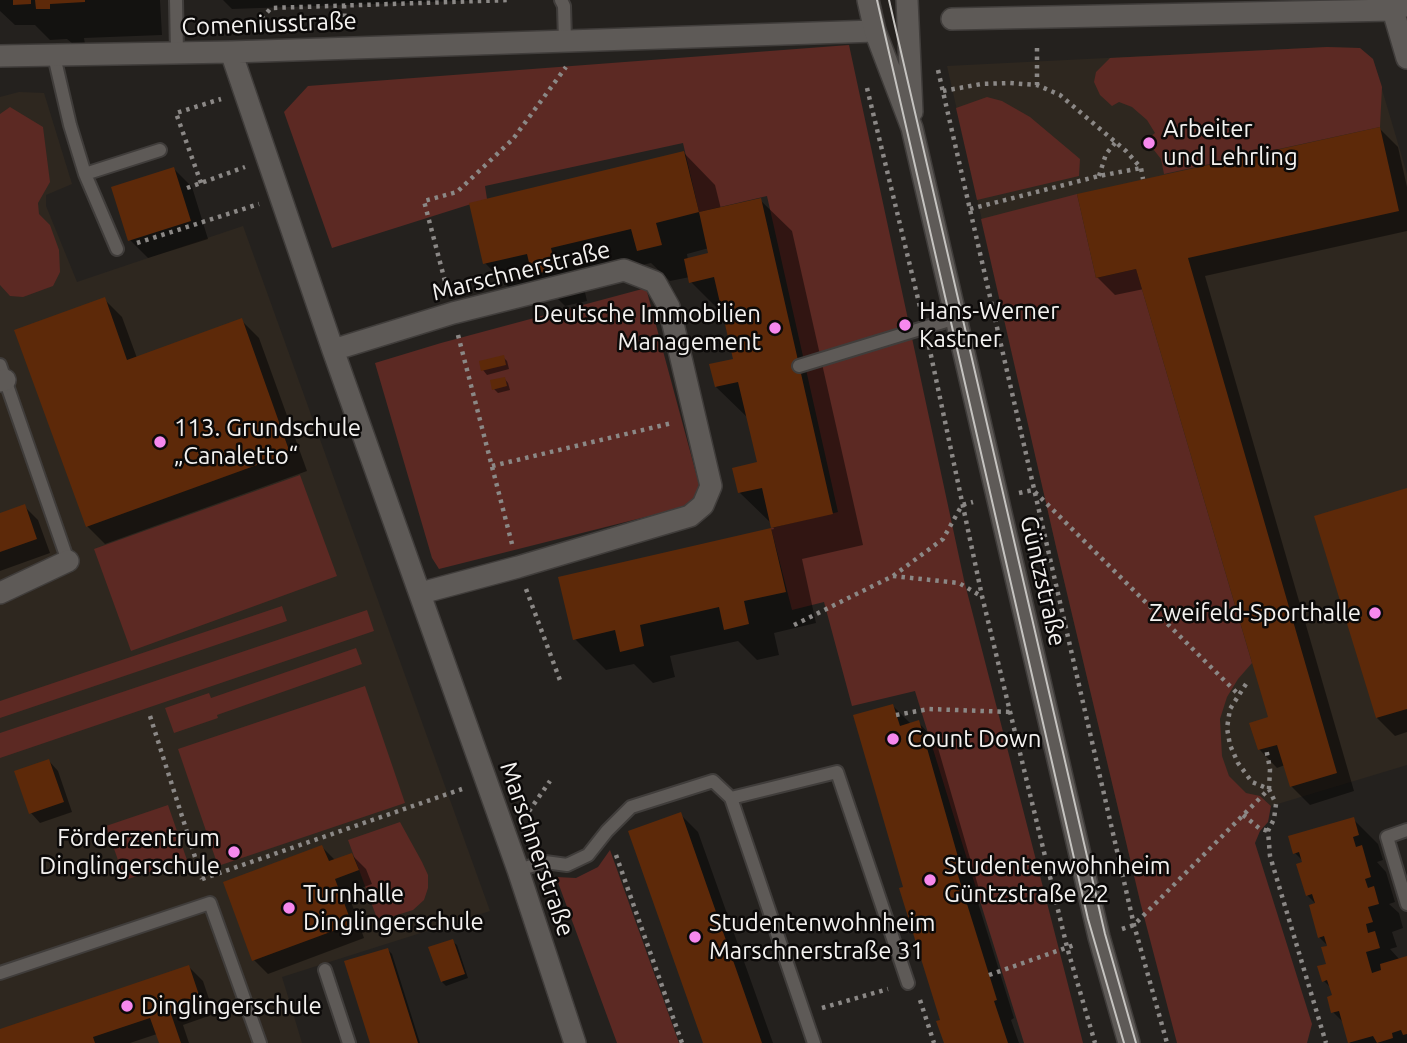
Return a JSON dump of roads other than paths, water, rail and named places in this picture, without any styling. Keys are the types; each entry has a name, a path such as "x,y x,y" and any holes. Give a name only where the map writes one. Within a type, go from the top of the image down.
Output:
{"street":[{"name":"Güntzstraße","path":"868,0 875,31 912,128 1099,937 1129,1043"},
{"name":"Güntzstraße","path":"907,0 912,128"},
{"path":"952,19 1160,7 1396,5 1407,58"},
{"name":"Comeniusstraße","path":"0,56 231,52 875,31"},
{"name":"Marschnerstraße","path":"231,52 333,351 518,870 575,1043"},
{"name":"Marschnerstraße","path":"333,351 453,313 624,270 655,282 669,307 711,486 703,505 690,516 421,593"},
{"path":"0,593 68,561"}],"lane":[{"path":"176,0 177,53"},
{"path":"561,0 564,6 565,41"},
{"path":"54,56 85,174 117,250"},
{"path":"85,174 160,150"},
{"path":"799,366 956,318"},
{"path":"2,375 68,561"},
{"path":"731,797 837,772 908,983"},
{"path":"518,870 545,862 567,865 588,855 631,807 713,781 731,797 814,1043"},
{"path":"1407,830 1387,837 1407,904"},
{"path":"0,972 210,903 260,1043"},
{"path":"325,970 349,1043"}],"tram line":[{"path":"877,0 1088,919 1124,1043"},
{"path":"889,0 1105,934 1136,1043"}],"place":[{"name":"Arbeiter und Lehrling","path":"1149,143"},
{"name":"Hans-Werner Kastner","path":"905,325"},
{"name":"Deutsche Immobilien Management","path":"775,328"},
{"name":"113. Grundschule „Canaletto“","path":"160,442"},
{"name":"Zweifeld-Sporthalle","path":"1375,613"},
{"name":"Count Down","path":"893,739"},
{"name":"Förderzentrum Dinglingerschule","path":"234,852"},
{"name":"Studentenwohnheim Güntzstraße 22","path":"930,880"},
{"name":"Turnhalle Dinglingerschule","path":"289,908"},
{"name":"Studentenwohnheim Marschnerstraße 31","path":"695,937"},
{"name":"Dinglingerschule","path":"127,1006"}]}
